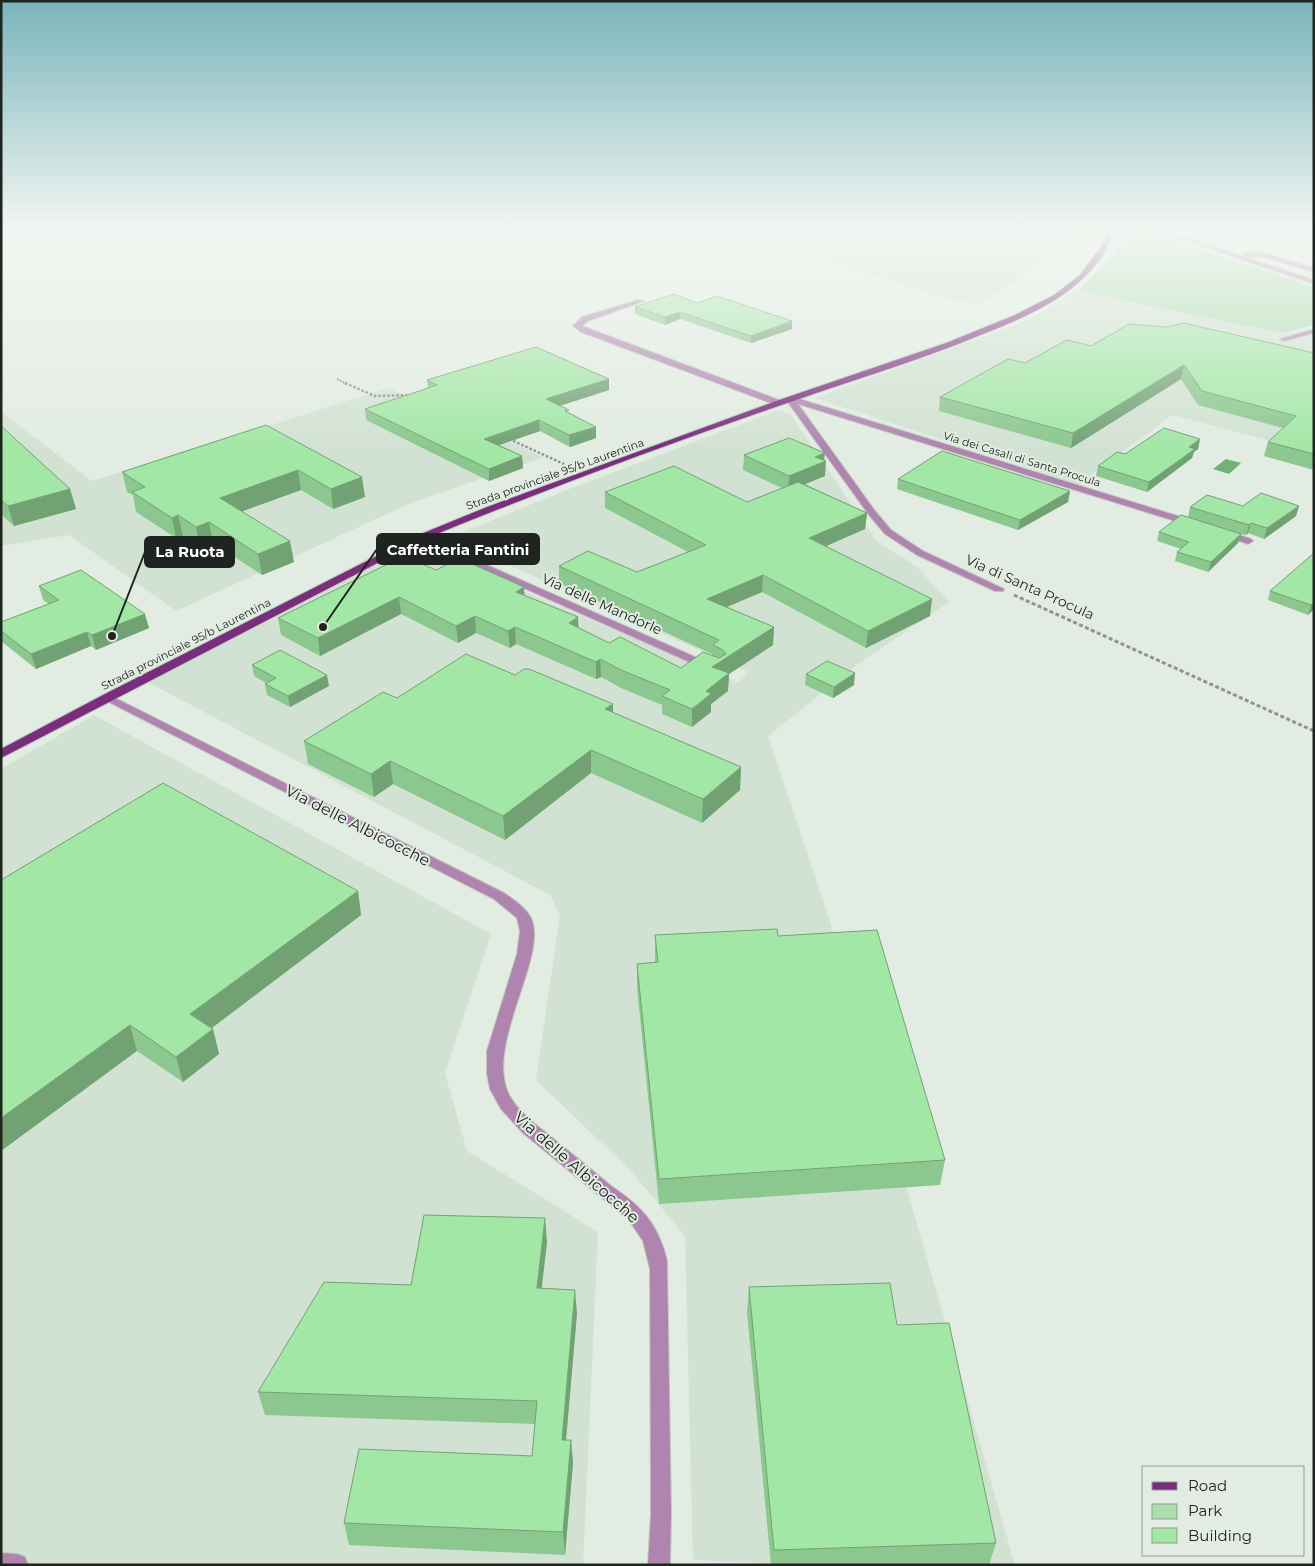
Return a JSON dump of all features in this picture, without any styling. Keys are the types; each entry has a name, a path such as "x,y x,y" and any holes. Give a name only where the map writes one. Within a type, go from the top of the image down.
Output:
{"main road":[{"name":"Strada provinciale 95/b Laurentina","path":"1,754 107,697 419,538 490,509 779,402 949,345 1002,325 1045,303"}],"street":[{"path":"634,303 585,319 577,326 779,402"},
{"path":"1284,339 1314,331"},
{"name":"Via dei Casali di Santa Procula","path":"790,399 1200,526"},
{"name":"Via di Santa Procula","path":"790,399 872,513 888,532 920,553 1000,589"},
{"path":"1220,532 1248,541"},
{"name":"Via delle Mandorle","path":"419,538 718,671"},
{"name":"Via delle Albicocche","path":"107,697 499,896 513,906 525,920 527,937 524,954 495,1051 496,1080 501,1094 516,1115 635,1215 644,1225 655,1248 659,1278 661,1513 659,1565"},
{"path":"1,1564 17,1565"}],"path":[{"path":"337,379 371,394 382,396 399,393 415,396"},
{"path":"505,437 586,474"},
{"name":"Via di Santa Procula","path":"1000,589 1314,731"}],"shaded area":[{"path":"1057,303 1136,303 1314,338 1314,452 1172,415 1079,484 815,398 1028,320"},
{"path":"389,388 544,457 411,503 176,611 69,535 1,546 1,412 92,481"},
{"path":"779,410 791,415 876,541 917,567 949,602 861,662 768,736 829,918 1015,1565 808,1565 693,1560 685,1236 631,1171 536,1080 560,915 550,895 140,678 403,540 739,683 748,672 448,538 564,491"},
{"path":"1226,459 1241,463 1229,474 1213,469"},
{"path":"94,715 491,934 445,1073 467,1151 598,1232 583,1565 1,1565 1,769"}],"green space":[{"path":"1136,303 1314,303 1314,325 1287,332 1271,331"}],"building":[{"path":"647,303 738,303 792,321 751,336 680,312 665,317 635,307"},
{"path":"1184,323 1314,353 1314,454 1268,442 1296,416 1202,391 1184,365 1073,433 940,397 1008,359 1025,363 1067,340 1091,346 1129,324 1166,327"},
{"path":"536,347 609,379 546,399 569,410 565,411 596,427 569,435 539,420 484,439 522,456 489,469 365,409 437,385 427,380"},
{"path":"266,425 362,477 331,489 298,470 220,498 290,541 258,554 209,522 196,527 178,515 172,518 132,492 145,487 122,472"},
{"path":"1,426 70,489 8,506 1,500"},
{"path":"1164,428 1200,439 1189,447 1195,449 1149,482 1098,466 1117,452 1125,454"},
{"path":"789,438 825,453 815,457 826,461 789,476 744,455"},
{"path":"942,451 1070,491 1020,520 898,479"},
{"path":"674,466 747,502 798,482 867,513 809,538 932,599 868,631 763,575 707,599 774,627 712,667 729,673 706,691 711,694 692,709 662,696 670,690 621,670 600,659 596,662 515,627 508,631 475,616 456,626 399,597 318,638 278,618 404,556 436,570 459,558 524,587 516,592 578,617 569,623 609,643 620,637 681,668 703,652 719,658 726,654 723,650 713,645 719,640 559,566 588,551 637,572 706,545 605,492"},
{"path":"1261,493 1299,506 1267,528 1251,523 1249,525 1190,507 1207,495 1243,506"},
{"path":"1181,515 1241,534 1211,562 1177,552 1189,542 1159,532"},
{"path":"1314,553 1314,602 1311,605 1270,591"},
{"path":"81,570 145,614 92,635 87,632 31,654 1,631 1,622 59,600 39,586"},
{"path":"280,650 327,675 288,696 265,684 276,678 252,665"},
{"path":"466,654 515,675 524,669 529,669 613,704 605,709 741,767 703,799 591,750 503,816 390,761 371,774 304,741 383,692 397,698"},
{"path":"827,661 855,673 834,687 806,674"},
{"path":"163,783 358,891 190,1014 213,1029 176,1057 130,1025 1,1118 1,880"},
{"path":"777,929 778,936 877,930 945,1160 659,1179 637,964 658,962 655,935"},
{"path":"424,1215 545,1218 537,1288 575,1290 562,1440 571,1440 563,1532 344,1523 359,1449 532,1456 537,1401 258,1392 324,1282 411,1285"},
{"path":"890,1283 897,1325 949,1323 996,1543 774,1550 749,1287"}],"place":[{"name":"Caffetteria Fantini","path":"323,627"},
{"name":"La Ruota","path":"112,636"}]}
